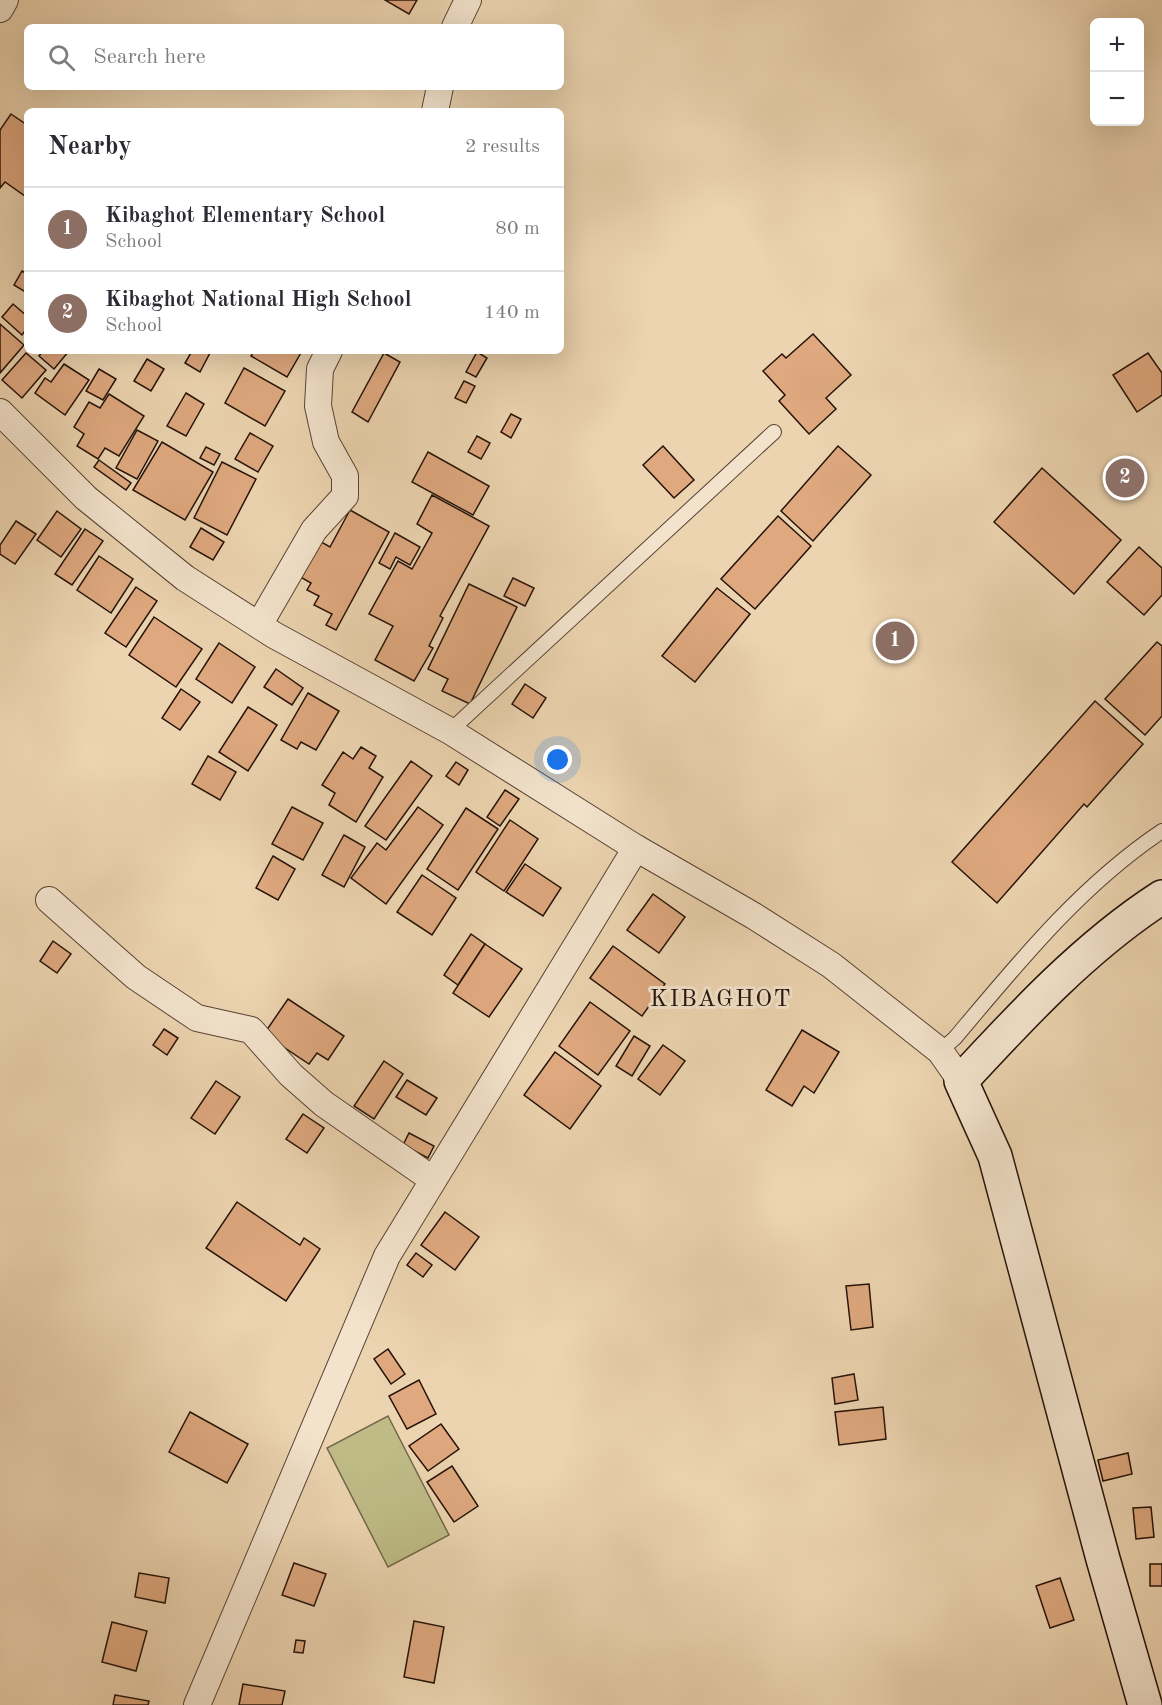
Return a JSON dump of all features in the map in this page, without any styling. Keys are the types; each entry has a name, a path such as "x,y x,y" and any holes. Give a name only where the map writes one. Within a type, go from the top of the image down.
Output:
{"street":[{"path":"0,9 5,0"},
{"path":"456,24 468,0"},
{"path":"436,108 439,90"},
{"path":"259,625 314,530 345,496 345,476 326,442 318,406 320,369 328,354"},
{"path":"0,412 86,498 185,578 259,625 450,731 636,848 754,916 831,965 940,1052 961,1081 995,1156 1103,1559 1145,1705"},
{"path":"197,1705 387,1256 636,848"},
{"path":"961,1081 1025,1012 1140,912 1162,897"},
{"path":"49,900 136,977 197,1018 251,1030 291,1075 324,1104 432,1179"}],"lane":[{"path":"450,731 774,432"},
{"path":"940,1052 955,1038 1073,902 1105,873 1162,831"}],"shaded area":[{"path":"388,1416 449,1535 388,1567 327,1448"}],"building":[{"path":"385,0 417,0 409,14"},
{"path":"11,114 24,123 24,195 5,182 0,188 0,130"},
{"path":"22,271 24,272 24,291 14,285"},
{"path":"13,304 24,313 22,335 2,317"},
{"path":"0,324 24,345 0,373"},
{"path":"813,334 851,375 826,398 836,409 809,434 779,401 785,395 763,371 782,354 786,358"},
{"path":"1148,353 1162,373 1162,395 1137,412 1113,375"},
{"path":"25,354 46,370 22,398 2,380"},
{"path":"41,354 66,354 54,369 39,356"},
{"path":"190,354 209,354 200,372 185,363"},
{"path":"252,354 300,354 287,377 251,356"},
{"path":"383,354 400,362 368,422 352,412"},
{"path":"476,354 487,358 476,377 466,372"},
{"path":"147,359 164,369 151,391 134,381"},
{"path":"64,364 89,380 65,415 35,393 45,378 51,382"},
{"path":"244,368 285,391 265,426 225,403"},
{"path":"99,369 116,379 103,400 86,391"},
{"path":"464,381 475,386 466,403 455,398"},
{"path":"186,393 204,404 186,436 167,426"},
{"path":"109,394 144,416 119,456 105,448 98,459 77,446 84,434 74,427 89,402 100,408"},
{"path":"511,414 521,419 511,438 501,432"},
{"path":"137,430 158,441 137,479 116,468"},
{"path":"250,433 273,446 258,472 235,459"},
{"path":"477,436 490,443 481,459 468,452"},
{"path":"162,442 213,472 185,520 133,490"},
{"path":"663,446 694,480 674,498 643,465"},
{"path":"838,446 871,475 813,541 781,511"},
{"path":"206,447 220,454 214,465 200,458"},
{"path":"428,452 489,486 473,515 412,482"},
{"path":"99,460 131,483 126,490 94,467"},
{"path":"222,462 256,479 227,535 194,518"},
{"path":"1042,468 1121,540 1074,594 994,522"},
{"path":"432,495 489,526 440,616 443,618 429,646 433,648 414,681 375,660 393,626 369,614 398,561 412,569 432,533 417,524"},
{"path":"350,510 389,532 336,630 326,625 332,614 314,605 319,596 307,590 311,583 297,575 316,539 330,547"},
{"path":"57,511 81,529 61,557 37,540"},
{"path":"778,516 811,546 755,609 721,579"},
{"path":"16,521 36,534 15,564 0,554 0,545"},
{"path":"201,528 224,542 213,560 190,547"},
{"path":"85,529 103,541 72,585 55,574"},
{"path":"395,533 420,547 410,565 396,557 390,569 379,563"},
{"path":"1139,547 1162,568 1162,595 1144,615 1107,582"},
{"path":"99,556 133,579 111,613 77,590"},
{"path":"513,578 534,588 525,606 504,596"},
{"path":"469,584 517,607 470,704 442,691 448,679 428,669"},
{"path":"136,587 157,601 126,647 105,633"},
{"path":"717,588 750,614 695,682 662,656"},
{"path":"154,617 202,649 176,687 129,655"},
{"path":"1157,642 1162,646 1162,716 1145,735 1105,699"},
{"path":"219,643 255,667 232,703 196,679"},
{"path":"276,669 303,688 292,705 264,687"},
{"path":"525,684 546,698 533,718 512,704"},
{"path":"181,689 200,702 180,730 162,718"},
{"path":"308,693 339,711 316,750 301,742 297,749 281,740"},
{"path":"1095,701 1143,744 1087,807 1084,804 997,903 952,862"},
{"path":"248,707 277,725 248,771 219,752"},
{"path":"361,747 376,756 369,768 383,777 356,822 329,805 335,793 322,785 343,752 353,759"},
{"path":"208,756 236,772 220,800 192,784"},
{"path":"411,761 432,776 386,840 365,826"},
{"path":"456,762 468,770 459,785 446,776"},
{"path":"505,790 519,799 500,826 487,817"},
{"path":"292,807 323,823 303,860 272,844"},
{"path":"418,807 443,825 386,904 351,878 377,843 386,850"},
{"path":"466,808 498,829 458,890 427,869"},
{"path":"510,820 538,839 504,891 476,872"},
{"path":"344,835 365,847 344,887 322,875"},
{"path":"273,856 295,869 278,900 256,888"},
{"path":"525,864 561,888 543,916 506,892"},
{"path":"422,875 456,898 432,935 397,912"},
{"path":"653,894 685,917 659,953 627,930"},
{"path":"471,934 485,944 458,985 444,975"},
{"path":"53,941 71,954 57,973 40,961"},
{"path":"485,944 522,969 489,1017 453,993"},
{"path":"613,946 665,984 642,1016 590,978"},
{"path":"288,999 344,1036 328,1060 317,1053 309,1064 264,1034"},
{"path":"590,1002 630,1031 598,1075 559,1046"},
{"path":"164,1029 178,1038 167,1055 153,1045"},
{"path":"802,1030 839,1052 814,1093 804,1086 792,1106 766,1090"},
{"path":"634,1036 650,1046 632,1076 616,1066"},
{"path":"663,1045 685,1061 660,1095 638,1079"},
{"path":"555,1052 601,1086 570,1129 524,1095"},
{"path":"384,1061 403,1074 374,1119 354,1106"},
{"path":"407,1080 437,1098 426,1115 396,1097"},
{"path":"216,1081 240,1097 215,1134 191,1118"},
{"path":"303,1114 324,1128 307,1153 286,1139"},
{"path":"409,1133 434,1146 428,1158 403,1145"},
{"path":"237,1202 300,1245 304,1238 320,1249 286,1301 206,1248"},
{"path":"445,1212 479,1237 455,1270 421,1245"},
{"path":"416,1253 432,1265 423,1277 407,1265"},
{"path":"869,1284 873,1327 851,1330 846,1286"},
{"path":"388,1349 405,1374 391,1384 374,1359"},
{"path":"854,1374 858,1400 835,1404 832,1378"},
{"path":"419,1380 436,1414 407,1429 389,1396"},
{"path":"883,1407 886,1439 839,1445 835,1412"},
{"path":"190,1412 248,1444 227,1483 169,1452"},
{"path":"441,1424 459,1449 428,1471 409,1446"},
{"path":"1128,1453 1132,1474 1103,1481 1098,1460"},
{"path":"452,1466 478,1506 454,1522 427,1482"},
{"path":"1151,1507 1154,1537 1136,1539 1133,1508"},
{"path":"294,1563 326,1574 314,1606 282,1595"},
{"path":"1150,1564 1162,1564 1162,1586 1150,1586"},
{"path":"139,1573 169,1578 165,1603 135,1597"},
{"path":"1060,1578 1074,1620 1050,1628 1036,1586"},
{"path":"414,1621 444,1627 434,1683 404,1677"},
{"path":"112,1622 147,1631 136,1671 102,1662"},
{"path":"296,1640 305,1641 303,1653 294,1652"},
{"path":"243,1684 285,1691 282,1705 239,1705"},
{"path":"115,1695 149,1701 148,1705 113,1705"}],"place":[{"name":"Kibaghot National High School","path":"1125,478"},
{"name":"Kibaghot Elementary School","path":"895,641"}],"district":[{"name":"KIBAGHOT","path":"721,1000"}]}
